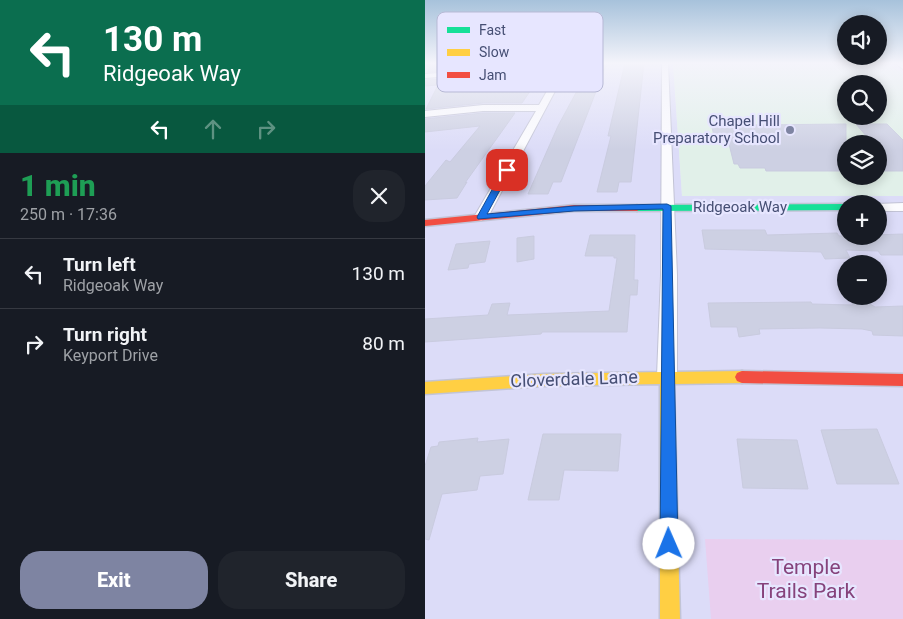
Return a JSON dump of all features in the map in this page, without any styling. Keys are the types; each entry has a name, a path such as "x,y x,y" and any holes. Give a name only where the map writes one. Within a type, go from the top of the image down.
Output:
{"street":[{"path":"481,217 551,92"},
{"path":"665,92 670,619"},
{"path":"425,114 476,108 542,108"},
{"name":"Ridgeoak Way","path":"425,223 574,208 667,206 837,207"},
{"path":"887,207 903,207"},
{"name":"Cloverdale Lane","path":"425,388 511,380 667,376 903,380"}],"shaded area":[{"path":"425,92 675,92 682,196 837,196 837,245 887,245 887,196 903,196 903,619 425,619"},
{"name":"Chapel Hill Preparatory School","path":"675,92 837,92 837,125 887,125 887,92 903,92 903,196 682,196"}],"green space":[{"name":"Temple Trails Park","path":"705,539 903,540 903,619 711,619"}],"building":[{"path":"435,92 530,92 522,103 483,103 426,109"},
{"path":"576,92 596,92 561,182 553,182 548,194 528,194 558,126"},
{"path":"618,92 641,92 631,182 619,182 617,192 597,192 611,136 608,136"},
{"path":"483,113 515,113 465,183 467,182 457,198 425,200 425,186 446,160 450,162 480,126 425,132 425,119"},
{"path":"711,123 846,125 846,135 837,135 837,171 766,171 765,168 740,168 738,164 734,164 728,140 715,140"},
{"path":"887,124 903,140 903,171 887,171 887,135 865,135 857,125"},
{"path":"702,230 765,230 767,235 837,233 837,245 887,245 887,234 903,234 903,255 881,255 878,251 846,250 848,255 837,255 837,259 825,259 821,252 705,249"},
{"path":"590,235 635,235 634,280 638,280 637,295 630,295 627,332 542,332 541,334 425,342 425,319 488,315 492,304 510,303 507,315 609,311 617,258 614,258 614,256 585,256"},
{"path":"534,236 534,259 517,262 517,238"},
{"path":"490,241 485,262 469,264 468,268 448,270 456,244"},
{"path":"811,302 812,304 872,305 875,307 903,306 903,336 873,335 872,331 862,329 820,328 759,329 760,334 739,337 737,327 711,327 708,303"},
{"path":"877,429 899,484 837,484 821,430"},
{"path":"543,434 621,434 618,471 564,470 559,500 528,500"},
{"path":"478,438 477,442 509,439 503,474 480,476 477,490 442,494 429,540 425,539 425,466 431,447 438,446 439,442"},
{"path":"737,439 797,440 808,489 743,488"}],"traffic: fast":[{"path":"637,208 837,207"}],"traffic: slow":[{"path":"667,376 670,619"},
{"path":"425,388 544,380 742,377"}],"traffic: jam":[{"path":"425,223 574,208 637,208"},
{"path":"742,377 903,380"}],"place":[{"name":"Chapel Hill Preparatory School","path":"790,130"}],"route":[{"path":"507,170 481,217 574,208 667,206 669,275 667,376 669,544"}]}
